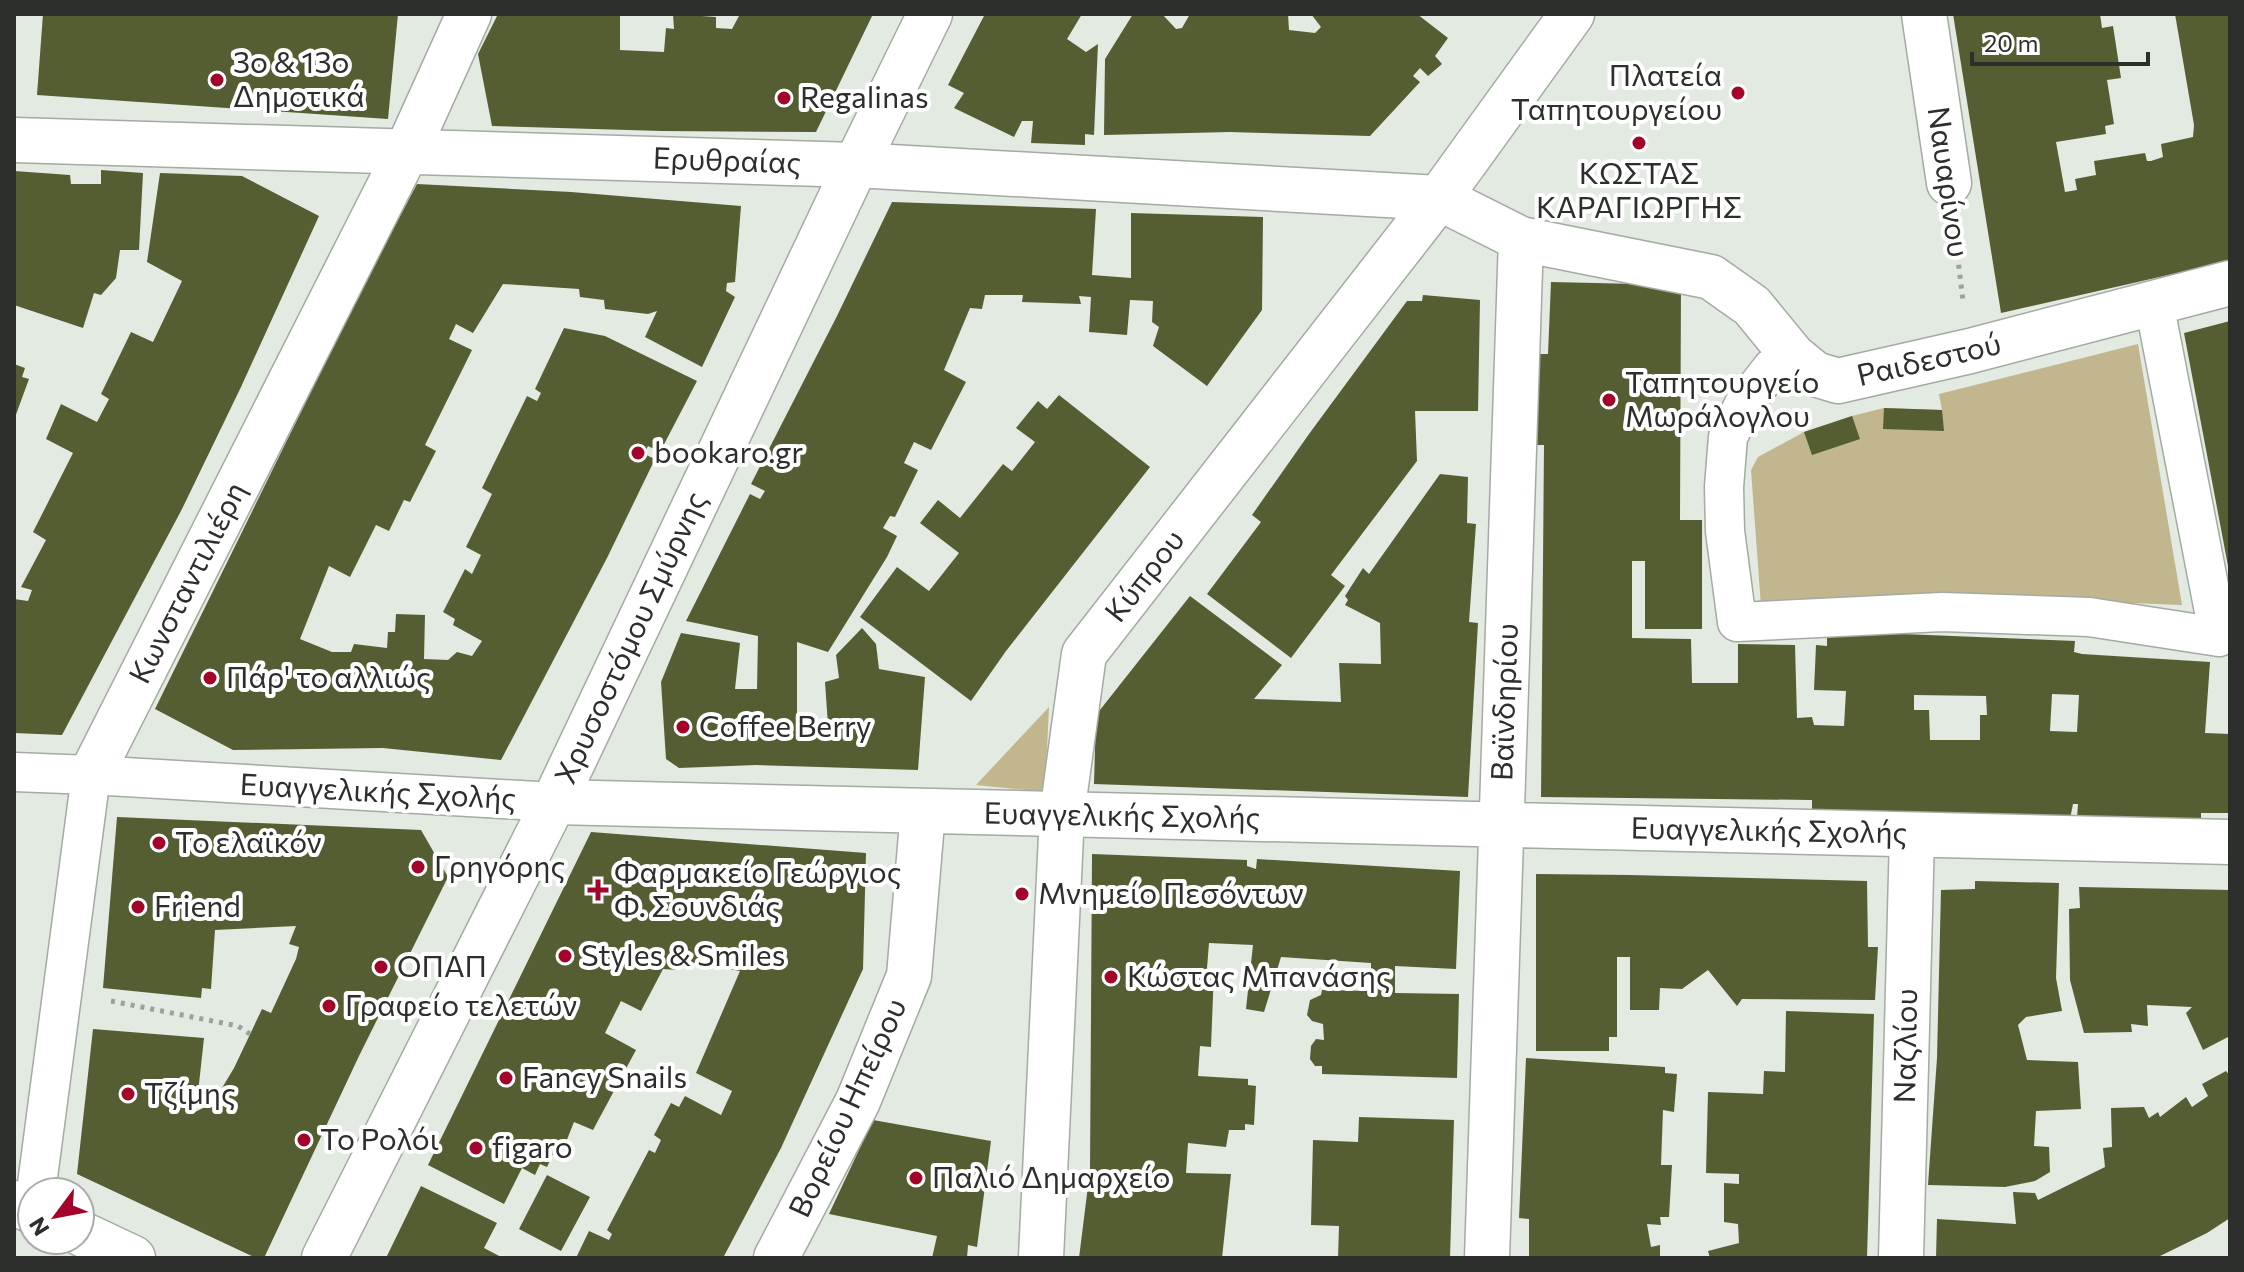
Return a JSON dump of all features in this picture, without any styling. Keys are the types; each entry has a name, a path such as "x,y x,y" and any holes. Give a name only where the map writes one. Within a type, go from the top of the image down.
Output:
{"street":[{"name":"Κωνσταντιλιέρη","path":"38,1176 91,775 407,151 469,14"},
{"name":"Χρυσοστόμου Σμύρνης","path":"324,1258 554,802 930,14"},
{"name":"Κύπρου","path":"1041,1258 1062,814 1084,654 1439,198 1572,14"},
{"name":"Ναυαρίνου","path":"1924,14 1949,183"},
{"name":"Ερυθραίας","path":"14,140 856,165 1439,198"},
{"path":"1439,198 1521,239"},
{"name":"Ραιδεστού","path":"1521,239 1711,277 1752,306 1793,356 1815,374 1838,381 1970,351 2230,283"},
{"name":"Βαϊνδηρίου","path":"1487,1258 1521,239"},
{"path":"1793,356 1772,368 1744,404 1728,437 1724,487 1725,531 1737,622 1957,613 2089,617 2219,637 2154,303"},
{"name":"Ευαγγελικής Σχολής","path":"14,772 554,802 2230,842"},
{"name":"Βορείου Ηπείρου","path":"776,1258 858,1101 909,976 923,811"},
{"name":"Ναζλίου","path":"1901,1258 1912,835"},
{"path":"96,1241 133,1258"}],"path":[{"name":"Ναυαρίνου","path":"1949,183 1970,351"},
{"path":"63,991 238,1026 250,1034"}],"shaded area":[{"path":"2138,344 2182,605 1978,597 1761,606 1751,470 1758,457 1804,432 1852,416 1884,408 1942,410 1939,394"},
{"path":"1049,707 1045,792 976,785"}],"building":[{"name":"3o & 13o Δημοτικά","path":"43,14 398,14 388,119 37,95"},
{"path":"498,14 620,14 620,50 664,52 666,28 674,29 673,14 716,17 716,28 732,29 740,14 873,14 816,132 492,126 478,54"},
{"path":"985,14 1082,14 1067,39 1086,52 1098,44 1094,135 1085,134 1085,145 1031,143 1033,121 1022,121 1014,137 954,108 964,93 948,85"},
{"path":"1133,14 1162,14 1176,29 1182,28 1190,14 1288,14 1289,30 1315,33 1321,27 1311,14 1417,14 1448,38 1435,56 1442,64 1428,76 1420,68 1413,76 1420,82 1370,136 1230,132 1104,135 1105,59"},
{"path":"1953,14 2100,14 2102,28 2113,26 2121,78 2107,80 2114,124 2105,126 2106,134 2056,142 2065,192 2077,190 2075,179 2096,175 2094,161 2145,153 2147,161 2151,161 2163,157 2161,144 2193,137 2194,125 2175,14 2230,14 2230,261 2001,313"},
{"path":"101,170 143,173 139,250 120,250 116,278 101,295 94,293 83,328 14,305 14,171 70,175 71,184 101,184"},
{"path":"160,173 242,176 319,216 182,509 62,735 14,733 14,599 28,601 32,590 21,587 46,540 33,532 73,453 46,439 61,404 97,422 109,399 101,394 131,332 153,342 182,281 147,262"},
{"path":"417,184 571,192 741,206 735,282 727,283 726,291 735,297 702,367 645,337 657,311 648,314 605,309 604,300 580,297 579,289 503,284 473,333 456,324 449,339 472,350 425,445 436,451 410,502 404,500 389,531 376,525 350,577 329,566 300,639 332,652 351,652 354,644 387,648 388,632 395,632 396,614 425,615 424,659 448,660 457,652 472,656 482,641 453,625 455,619 443,612 465,569 472,574 481,555 466,547 492,494 482,488 527,396 537,401 541,393 535,389 564,328 605,336 697,381 660,452 648,446 644,454 655,459 501,760 383,748 233,750 155,709 360,292"},
{"path":"892,202 1096,209 1092,275 1131,278 1131,213 1263,217 1262,310 1207,386 1153,346 1159,327 1152,322 1153,301 1130,300 1127,335 1089,332 1091,297 1079,296 1081,304 1022,302 1023,295 985,295 982,309 970,308 944,370 966,382 931,450 914,442 904,463 918,470 895,517 890,516 883,528 897,536 887,557 828,652 797,642 797,725 828,725 825,682 839,678 836,655 862,628 876,644 879,669 925,677 918,770 756,765 679,768 666,759 661,682 681,633 740,643 735,689 757,689 758,636 686,621 750,494 760,499 765,491 751,484"},
{"path":"1551,282 1681,285 1680,520 1702,520 1702,629 1645,629 1645,561 1632,561 1632,638 1691,639 1692,683 1738,683 1738,644 1795,645 1797,718 1812,717 1814,725 1844,726 1846,691 1814,690 1816,645 1827,646 1827,631 2075,641 2074,652 2082,654 2210,662 2205,733 2230,734 2230,813 2201,813 2201,825 2077,818 2078,804 2073,804 2070,819 1812,809 1812,800 1541,797 1544,445 1535,445 1539,354 1548,354","holes":["2052,694 2079,695 2077,732 2050,731","1914,695 1986,696 1987,715 1980,715 1980,740 1930,740 1929,710 1914,710"]},
{"path":"1423,295 1480,300 1478,411 1415,411 1417,461 1331,575 1345,586 1291,658 1207,594 1261,522 1252,515 1309,434 1407,301 1422,301"},
{"path":"2230,321 2230,565 2228,566 2184,333"},
{"path":"14,364 25,368 22,377 29,379 14,420"},
{"path":"1059,395 1150,467 1006,651 971,701 860,617 897,567 929,591 959,553 920,523 938,500 960,518 1003,464 1012,471 1035,442 1016,428 1038,401 1047,409"},
{"path":"1884,408 1942,410 1944,431 1883,429"},
{"path":"1852,416 1860,439 1812,455 1804,432"},
{"path":"1440,474 1468,477 1467,523 1476,524 1469,622 1478,623 1468,797 1094,784 1096,715 1190,596 1282,665 1254,699 1341,702 1339,663 1381,664 1380,623 1345,605 1348,600 1345,596 1363,568 1369,574"},
{"path":"117,817 421,830 448,877 264,1258 256,1258 96,1183 96,1176 77,1174 93,1029 204,1038 198,1093 191,1091 191,1114 213,1103 234,1068 262,1009 271,1013 296,959 299,947 289,944 296,926 215,930 211,989 202,988 201,998 103,988"},
{"path":"591,832 866,853 863,969 781,1148 723,1258 576,1258 589,1231 609,1240 612,1234 607,1230 649,1150 655,1153 661,1140 654,1135 671,1103 679,1107 685,1096 721,1115 732,1091 696,1073 740,971 679,960 678,970 663,969 641,1011 621,1001 605,1033 636,1050 593,1130 574,1122 560,1157 554,1152 547,1167 540,1164 535,1175 522,1168 504,1204 428,1165"},
{"path":"1092,854 1247,860 1247,866 1256,869 1257,859 1460,871 1456,969 1395,966 1395,993 1459,994 1457,1078 1322,1074 1322,1066 1315,1066 1310,1059 1311,1046 1316,1039 1324,1040 1323,1024 1312,1021 1307,1015 1310,1000 1321,995 1322,990 1371,991 1371,963 1281,957 1264,1012 1246,1009 1253,945 1209,943 1207,968 1214,970 1211,1047 1200,1046 1198,1076 1248,1079 1248,1085 1256,1086 1254,1125 1245,1124 1245,1130 1229,1130 1226,1147 1188,1143 1186,1173 1231,1174 1222,1258 1079,1258 1090,1170"},
{"path":"1536,874 1867,881 1868,947 1878,947 1875,1000 1742,999 1737,1006 1708,970 1682,989 1660,988 1659,1010 1630,1010 1630,957 1617,957 1617,1037 1609,1037 1609,1051 1536,1051"},
{"path":"1975,881 2059,883 2056,978 2062,1011 2026,1017 2018,1025 2027,1060 2078,1062 2081,1109 2036,1111 2034,1146 2049,1147 2050,1172 2035,1181 2005,1187 1928,1185 1937,1058 1941,890 1975,889"},
{"path":"2079,887 2230,890 2230,1036 2203,1050 2186,1013 2192,1007 2147,1005 2148,1026 2131,1024 2132,1032 2084,1033 2070,980 2069,909 2080,908"},
{"path":"1786,1011 1874,1014 1867,1258 1710,1258 1708,1251 1739,1243 1738,1224 1724,1222 1724,1183 1739,1184 1739,1174 1706,1173 1708,1092 1763,1094 1764,1071 1785,1072"},
{"path":"1526,1058 1665,1067 1665,1073 1677,1074 1674,1112 1663,1110 1661,1165 1672,1165 1669,1217 1660,1217 1661,1225 1647,1224 1651,1247 1660,1245 1660,1258 1529,1258 1529,1219 1519,1218"},
{"path":"2226,1071 2230,1076 2230,1218 2207,1233 2156,1258 1936,1258 1937,1219 2016,1224 2013,1192 2035,1193 2038,1200 2105,1167 2103,1148 2112,1147 2111,1108 2144,1107 2149,1118 2158,1112 2160,1117 2186,1097 2192,1107 2208,1096 2202,1084"},
{"path":"1359,1117 1454,1120 1450,1258 1338,1258 1339,1226 1311,1225 1313,1140 1358,1142"},
{"name":"Παλιό Δημαρχείο","path":"873,1120 991,1141 977,1247 968,1245 967,1258 932,1258 937,1236 829,1214"},
{"path":"547,1175 590,1197 561,1251 519,1229"},
{"path":"421,1186 497,1223 484,1248 503,1258 386,1258"}],"place":[{"name":"3o & 13o Δημοτικά","path":"217,80"},
{"name":"Πλατεία Ταπητουργείου","path":"1738,93"},
{"name":"Regalinas","path":"784,98"},
{"name":"ΚΩΣΤΑΣ ΚΑΡΑΓΙΩΡΓΗΣ","path":"1639,143"},
{"name":"Ταπητουργείο Μωράλογλου","path":"1609,400"},
{"name":"bookaro.gr","path":"638,453"},
{"name":"Πάρ' το αλλιώς","path":"210,678"},
{"name":"Coffee Berry","path":"683,727"},
{"name":"Το ελαϊκόν","path":"159,843"},
{"name":"Γρηγόρης","path":"418,867"},
{"name":"Φαρμακείο Γεώργιος Φ. Σουνδιάς","path":"598,890"},
{"name":"Μνημείο Πεσόντων","path":"1022,894"},
{"name":"Friend","path":"138,907"},
{"name":"Styles & Smiles","path":"565,956"},
{"name":"ΟΠΑΠ","path":"381,967"},
{"name":"Κώστας Μπανάσης","path":"1111,977"},
{"name":"Γραφείο τελετών","path":"329,1006"},
{"name":"Fancy Snails","path":"506,1078"},
{"name":"Τζίμης","path":"128,1094"},
{"name":"Το Ρολόι","path":"304,1140"},
{"name":"figaro","path":"476,1148"},
{"name":"Παλιό Δημαρχείο","path":"916,1178"}]}
